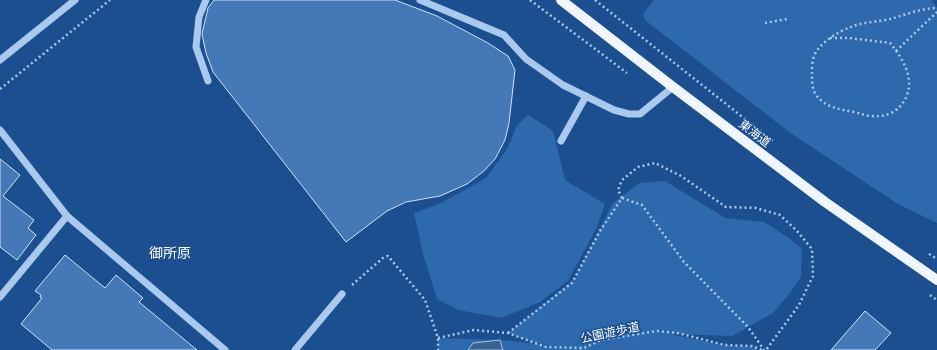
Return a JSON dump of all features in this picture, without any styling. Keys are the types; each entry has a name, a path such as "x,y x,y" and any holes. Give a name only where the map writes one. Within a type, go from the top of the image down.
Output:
{"main road":[{"name":"東海道","path":"561,0 825,202 937,280"}],"street":[{"path":"0,60 75,0"},
{"path":"206,0 199,17 196,47 208,81"},
{"path":"420,0 504,35 526,59 563,85 614,110 629,114 640,114 673,87"},
{"path":"561,141 586,96"},
{"path":"0,130 67,216 225,350"},
{"path":"0,297 67,216"},
{"path":"295,350 342,294"}],"path":[{"path":"0,89 110,0"},
{"path":"595,0 779,146"},
{"path":"830,38 849,38 890,43 896,51 910,78 906,100 900,108 892,114 870,116 834,108 826,104 815,94 812,82 812,68 815,54 830,38 851,27 880,21 927,8 937,8"},
{"path":"896,51 937,12"},
{"path":"765,23 787,19"},
{"path":"655,163 681,176 726,207 756,208 780,215 798,231 812,249 813,276 798,305 764,350 748,327 684,262 642,205 622,198 618,190 622,180 638,167 655,163"},
{"path":"508,333 572,283 600,230 622,198"},
{"path":"926,252 937,259"},
{"path":"342,294 384,256 388,256 425,300 438,338 438,350"},
{"name":"公園遊歩道","path":"438,338 474,330 508,333 546,347 584,348 601,340 657,331 678,333 725,345 752,346 764,350"}],"shaded area":[{"path":"654,0 931,0 937,8 937,223 898,204 789,132 645,20 643,14"},
{"path":"528,115 553,131 565,180 605,204 597,227 568,281 540,302 501,318 458,310 437,299 423,254 414,213 439,204 486,178 507,149 517,125"},
{"path":"665,181 725,218 764,222 786,236 802,249 801,277 773,313 732,336 669,334 725,345 752,346 757,350 438,350 438,338 500,340 556,346 531,342 508,333 574,279 613,203 639,183"},
{"path":"500,340 503,350 468,350 473,343"}],"building":[{"path":"214,0 395,0 437,16 488,43 508,56 515,70 509,123 505,140 495,159 484,171 467,184 440,196 406,202 387,211 346,242 213,72 206,53 202,34 208,8"},
{"path":"0,159 20,175 3,196 34,220 28,228 36,235 17,260 0,247"},
{"path":"65,255 105,288 116,275 143,298 139,302 197,350 52,350 21,324 42,298 40,297 41,295 35,291"},
{"path":"865,311 891,333 875,350 831,350"}],"district":[{"name":"御所原","path":"170,253"}]}
